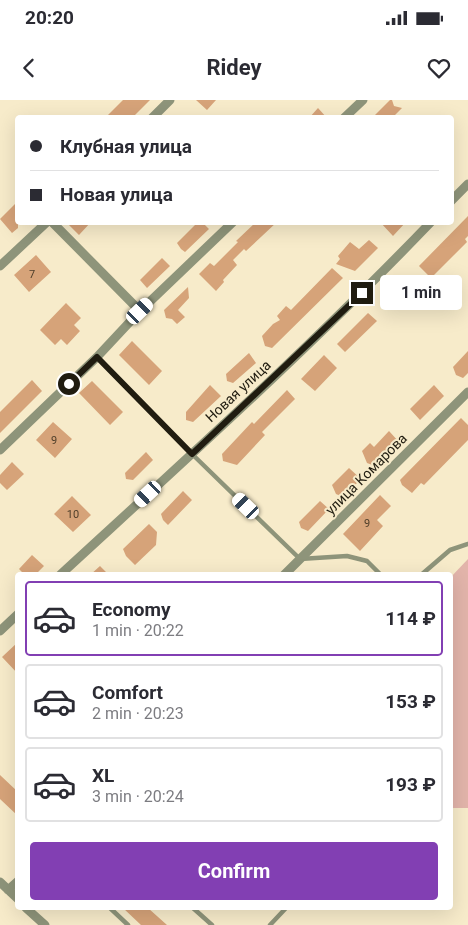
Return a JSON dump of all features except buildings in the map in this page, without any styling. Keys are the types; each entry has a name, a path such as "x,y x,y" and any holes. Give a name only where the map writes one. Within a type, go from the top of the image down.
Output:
{"street":[{"path":"155,115 170,100"},
{"path":"347,115 363,100"},
{"path":"454,198 468,184"},
{"path":"2,264 44,225"},
{"path":"55,225 140,311"},
{"path":"0,450 230,225"},
{"name":"Новая улица","path":"63,572 192,454 376,280 428,225"},
{"name":"улица Комарова","path":"287,572 468,392"},
{"path":"0,632 15,617"},
{"path":"0,882 15,896"},
{"path":"8,890 15,883"},
{"path":"28,910 45,925"}],"lane":[{"path":"97,357 192,454 300,559 347,556 367,561 378,572"},
{"path":"424,572 450,550 468,544"},
{"path":"112,910 128,925"},
{"path":"195,910 212,925"},
{"path":"270,925 284,910"}],"shaded area":[{"path":"468,559 468,808 453,808 453,575"}],"route":[{"path":"69,384 97,357 192,454 362,293"}]}
